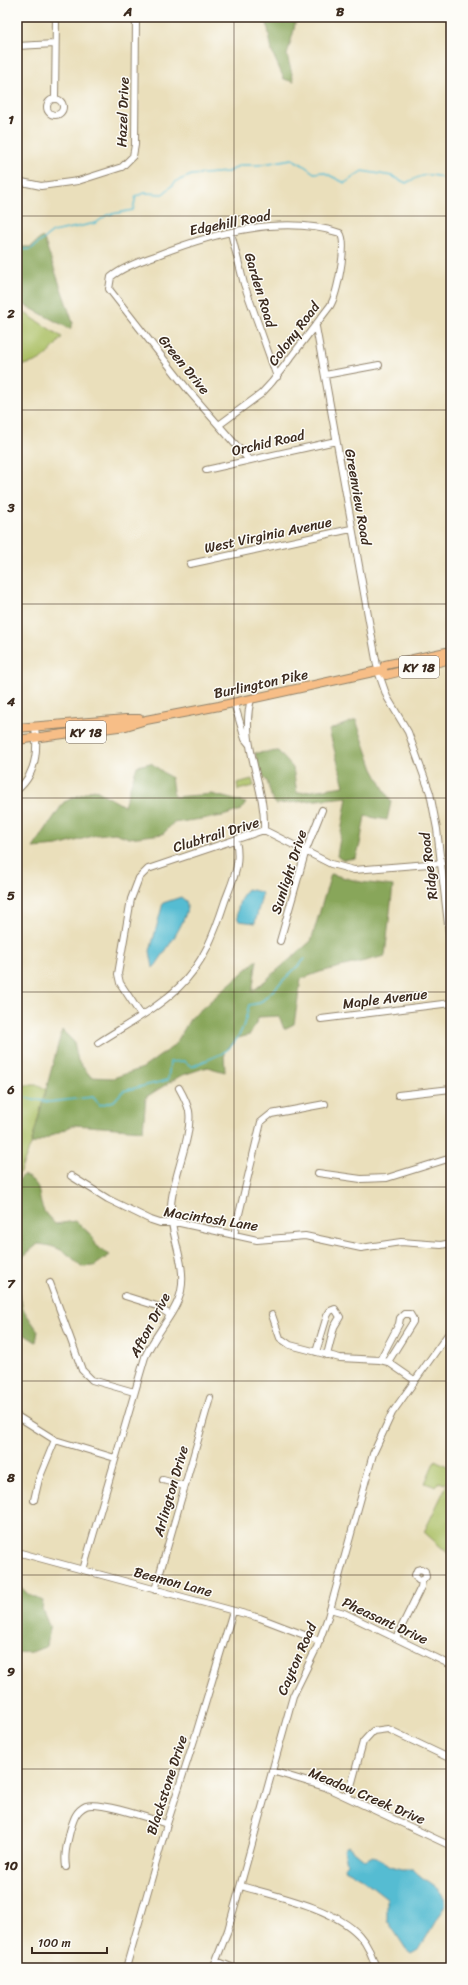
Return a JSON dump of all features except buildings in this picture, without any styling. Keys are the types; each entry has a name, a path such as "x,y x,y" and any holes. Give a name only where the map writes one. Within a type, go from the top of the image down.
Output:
{"main road":[{"name":"Burlington Pike","path":"17,740 37,739 126,726 146,720 234,703 380,671 385,665 451,651"},
{"name":"Burlington Pike","path":"380,671 386,675 451,659"},
{"name":"Burlington Pike","path":"17,728 126,719 146,720"}],"street":[{"path":"55,98 56,17"},
{"name":"Hazel Drive","path":"17,181 41,186 71,182 122,167 133,156 135,145 136,17"},
{"path":"17,46 55,44"},
{"name":"Edgehill Road","path":"110,281 115,273 137,262 186,244 230,233 285,226 325,228 340,233"},
{"name":"Garden Road","path":"230,233 244,284 277,377"},
{"name":"Colony Road","path":"219,425 261,394 277,377 316,327 336,296 344,241 340,233"},
{"name":"Green Drive","path":"110,281 109,289 188,390 248,460"},
{"name":"Greenview Road","path":"316,327 352,529 380,671"},
{"path":"325,376 380,365"},
{"name":"Orchid Road","path":"206,470 336,441"},
{"name":"West Virginia Avenue","path":"190,564 352,529"},
{"name":"Ridge Road","path":"380,671 387,698 410,736 430,792 435,815 451,950"},
{"path":"251,699 246,716 249,744 256,779 262,794 264,830"},
{"path":"234,703 245,739 249,744"},
{"path":"17,790 24,783 33,766 37,739 35,727"},
{"name":"Sunlight Drive","path":"280,941 306,850 322,810"},
{"name":"Clubtrail Drive","path":"141,1015 120,983 118,974 131,899 139,878 148,869 264,830 331,864 354,870 441,863"},
{"path":"98,1043 141,1015 178,988 189,976 203,956 217,926 238,866 239,855 236,840"},
{"name":"Maple Avenue","path":"321,1019 451,1003"},
{"name":"Afton Drive","path":"83,1570 134,1392 149,1347 170,1315 182,1290 181,1268 171,1223 172,1195 189,1118 186,1102 179,1088"},
{"path":"398,1095 451,1089"},
{"path":"234,1235 261,1122 271,1114 325,1104"},
{"path":"318,1173 361,1179 387,1178 451,1158"},
{"name":"Macintosh Lane","path":"71,1176 108,1199 160,1223 180,1223 257,1240 305,1236 361,1248 400,1242 441,1245 451,1243"},
{"path":"50,1283 82,1370 92,1380 134,1392"},
{"path":"126,1296 157,1306 170,1315"},
{"path":"316,1352 327,1316 330,1311 335,1309 340,1317 334,1327 327,1355"},
{"path":"380,1360 400,1318 404,1314 410,1314 413,1322 388,1362"},
{"path":"272,1315 278,1332 285,1342 327,1355 388,1362 414,1380"},
{"name":"Cayton Road","path":"213,1968 228,1930 241,1886 293,1696 320,1641 330,1609 373,1454 392,1413 451,1330"},
{"name":"Arlington Drive","path":"155,1590 210,1398"},
{"path":"17,1416 55,1440 115,1458"},
{"path":"34,1500 39,1479 55,1440"},
{"path":"163,1480 184,1486"},
{"name":"Beemon Lane","path":"17,1552 233,1610 260,1618 320,1641"},
{"path":"396,1638 421,1587 422,1581"},
{"name":"Pheasant Drive","path":"330,1609 344,1613 451,1665"},
{"name":"Blackstone Drive","path":"126,1968 167,1824 233,1610"},
{"path":"348,1797 363,1742 373,1731 388,1729 451,1759"},
{"name":"Meadow Creek Drive","path":"272,1771 325,1787 451,1846"},
{"path":"66,1867 64,1856 73,1820 77,1812 85,1806 99,1805 167,1824"},
{"path":"241,1886 299,1902 349,1926 365,1942 376,1968"},
{"path":"216,1961 234,1968"}],"green space":[{"path":"266,17 296,17 287,55 294,82 284,79 272,52"},
{"path":"42,237 44,239 73,323 70,329 17,301 17,247 31,247"},
{"path":"17,308 62,337 53,349 38,361 32,363 17,365"},
{"path":"356,720 373,769 391,802 387,820 365,816 356,858 342,860 337,856 347,797 276,804 272,799 267,781 261,775 255,753 278,751 293,768 297,793 344,786 329,730"},
{"path":"151,763 171,778 174,797 212,794 246,803 241,810 223,816 173,823 163,834 129,838 115,833 96,835 58,846 33,848 64,802 94,789 124,806 137,766"},
{"path":"252,779 254,786 238,790 237,783"},
{"path":"331,874 361,882 393,886 385,956 320,972 301,979 294,1024 284,1029 279,1016 259,1017 250,1035 238,1038 224,1052 225,1072 207,1067 180,1076 146,1097 143,1130 74,1125 31,1145 62,1030 74,1042 78,1061 91,1077 113,1078 143,1068 175,1045 190,1019 257,960 252,992 311,941"},
{"path":"25,1085 39,1085 46,1090 31,1145 17,1179 17,1088"},
{"path":"23,1175 30,1178 37,1185 43,1209 55,1224 76,1221 90,1234 98,1248 110,1255 94,1266 81,1267 72,1257 57,1248 38,1244 19,1260 17,1269 17,1187 18,1181"},
{"path":"17,1284 23,1309 38,1331 36,1342 17,1330"},
{"path":"435,1460 451,1468 451,1473 445,1484 439,1482 436,1487 425,1483"},
{"path":"451,1476 451,1556 424,1532"},
{"path":"17,1583 28,1594 43,1601 42,1609 50,1628 47,1646 32,1652 17,1653"}],"water":[{"path":"247,889 261,892 262,895 255,923 239,921 238,918 237,913 239,904"},
{"path":"181,897 186,901 187,907 185,915 176,934 153,968 150,951 163,903"},
{"path":"348,1846 365,1860 373,1856 391,1866 402,1869 413,1869 441,1892 446,1903 419,1950 412,1954 406,1949 387,1920 387,1898 360,1877 343,1868 347,1864 344,1849"}],"waterway":[{"path":"17,250 31,249 53,232 96,223 107,215 133,210 136,196 145,193 163,194 177,181 192,175 228,172 240,165 258,165 292,159 314,173 323,172 345,183 362,171 392,176 406,183 424,175 438,176 451,181"},
{"path":"17,1096 49,1102 93,1097 100,1105 114,1101 123,1091 168,1080 170,1062 184,1061 192,1067 230,1048 241,1032 249,1005 260,1003 305,959"}]}
